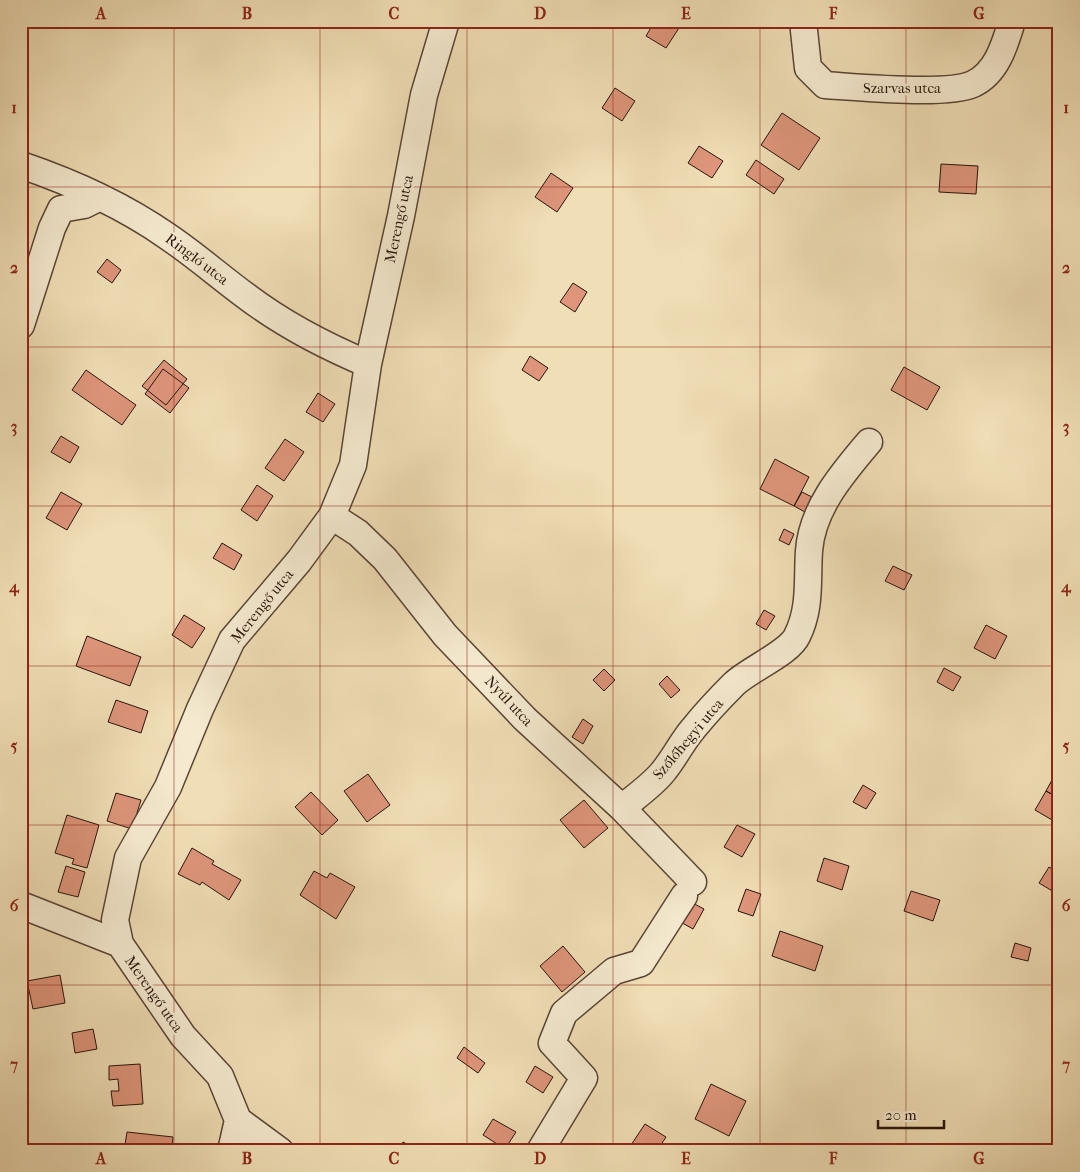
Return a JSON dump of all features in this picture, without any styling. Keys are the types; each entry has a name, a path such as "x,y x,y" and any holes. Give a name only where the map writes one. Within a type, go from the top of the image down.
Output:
{"street":[{"name":"Szarvas utca","path":"803,21 808,68 825,85 900,89 962,88 974,84 987,73 1003,53 1012,21"},
{"name":"Merengő utca","path":"238,1120 220,1076 183,1036 120,944 116,920 128,858 168,787 200,709 232,640 299,561 332,516 353,465 368,364 401,216 424,95 446,23"},
{"name":"Ringló utca","path":"21,165 79,188 167,236 246,296 324,345 368,364"},
{"path":"21,326 52,228 61,209 84,205 98,198"},
{"name":"Szőlőhegyi utca","path":"622,808 662,773 693,729 734,684 772,657 785,651 795,640 804,620 808,603 810,549 814,527 838,479 869,442"},
{"name":"Nyúl utca","path":"332,516 358,533 385,559 445,635 525,719 622,808 688,889 641,963 614,971 564,1013 552,1043 584,1078 540,1151"},
{"path":"21,905 120,944"},
{"path":"231,1151 238,1120 280,1151"}],"building":[{"path":"655,21 668,21 679,28 666,48 646,36"},
{"path":"615,88 635,101 622,121 602,108"},
{"path":"782,113 820,138 799,170 761,145"},
{"path":"699,146 723,161 712,178 688,163"},
{"path":"756,160 784,179 774,194 746,175"},
{"path":"941,164 978,166 976,194 939,192"},
{"path":"551,173 573,188 557,212 535,197"},
{"path":"107,259 121,270 112,283 97,272"},
{"path":"573,283 587,292 575,312 560,302"},
{"path":"530,356 548,368 539,381 522,370"},
{"path":"164,360 187,379 166,405 142,386"},
{"path":"904,367 940,387 927,410 891,390"},
{"path":"163,369 189,388 170,413 145,394"},
{"path":"86,370 136,405 122,425 72,390"},
{"path":"318,393 335,404 323,422 306,412"},
{"path":"61,436 79,447 70,463 51,452"},
{"path":"285,439 304,452 284,481 265,468"},
{"path":"775,459 809,477 794,506 760,489"},
{"path":"257,485 273,496 257,521 241,510"},
{"path":"61,492 82,504 67,530 46,518"},
{"path":"802,492 822,502 814,517 794,506"},
{"path":"784,529 794,534 789,545 779,540"},
{"path":"222,543 242,555 234,570 213,558"},
{"path":"893,566 912,575 904,590 885,581"},
{"path":"764,610 775,616 766,630 756,624"},
{"path":"184,615 205,628 192,648 172,635"},
{"path":"986,625 1007,636 995,659 974,648"},
{"path":"87,636 141,657 130,686 76,666"},
{"path":"944,668 961,677 953,691 937,682"},
{"path":"604,669 615,680 604,691 593,680"},
{"path":"667,676 680,690 671,698 659,684"},
{"path":"116,700 148,711 141,733 108,722"},
{"path":"583,719 593,726 583,744 572,737"},
{"path":"1059,769 1059,798 1046,791"},
{"path":"368,774 390,805 367,822 344,791"},
{"path":"863,785 876,793 866,809 853,802"},
{"path":"1046,791 1059,798 1059,824 1035,810"},
{"path":"311,792 338,820 322,835 295,807"},
{"path":"116,793 141,800 132,829 107,821"},
{"path":"584,800 608,828 584,848 560,820"},
{"path":"67,815 99,825 87,868 72,864 74,859 55,853"},
{"path":"737,825 755,834 742,857 724,847"},
{"path":"192,848 214,861 212,864 241,880 229,900 202,882 200,885 178,874"},
{"path":"824,858 849,866 842,890 817,881"},
{"path":"66,866 85,872 78,897 58,892"},
{"path":"1049,867 1059,873 1059,895 1039,883"},
{"path":"314,871 327,878 330,873 355,887 336,919 300,895"},
{"path":"746,889 761,894 753,916 738,911"},
{"path":"911,891 940,900 933,921 904,911"},
{"path":"687,900 704,909 693,929 677,920"},
{"path":"780,931 823,946 815,971 772,956"},
{"path":"1015,943 1031,948 1028,961 1011,957"},
{"path":"563,946 585,972 562,992 540,966"},
{"path":"60,975 65,1003 33,1009 27,981"},
{"path":"93,1029 97,1049 75,1053 72,1033"},
{"path":"464,1047 485,1063 478,1073 457,1058"},
{"path":"140,1064 143,1104 113,1106 111,1091 119,1091 118,1079 109,1080 109,1066"},
{"path":"535,1066 553,1077 543,1093 526,1082"},
{"path":"711,1084 746,1101 729,1136 695,1119"},
{"path":"493,1119 516,1132 505,1149 483,1135"},
{"path":"645,1124 666,1137 657,1151 634,1151 629,1148"},
{"path":"127,1132 173,1137 172,1151 124,1151"},
{"path":"403,1142 420,1151 398,1151"}]}
